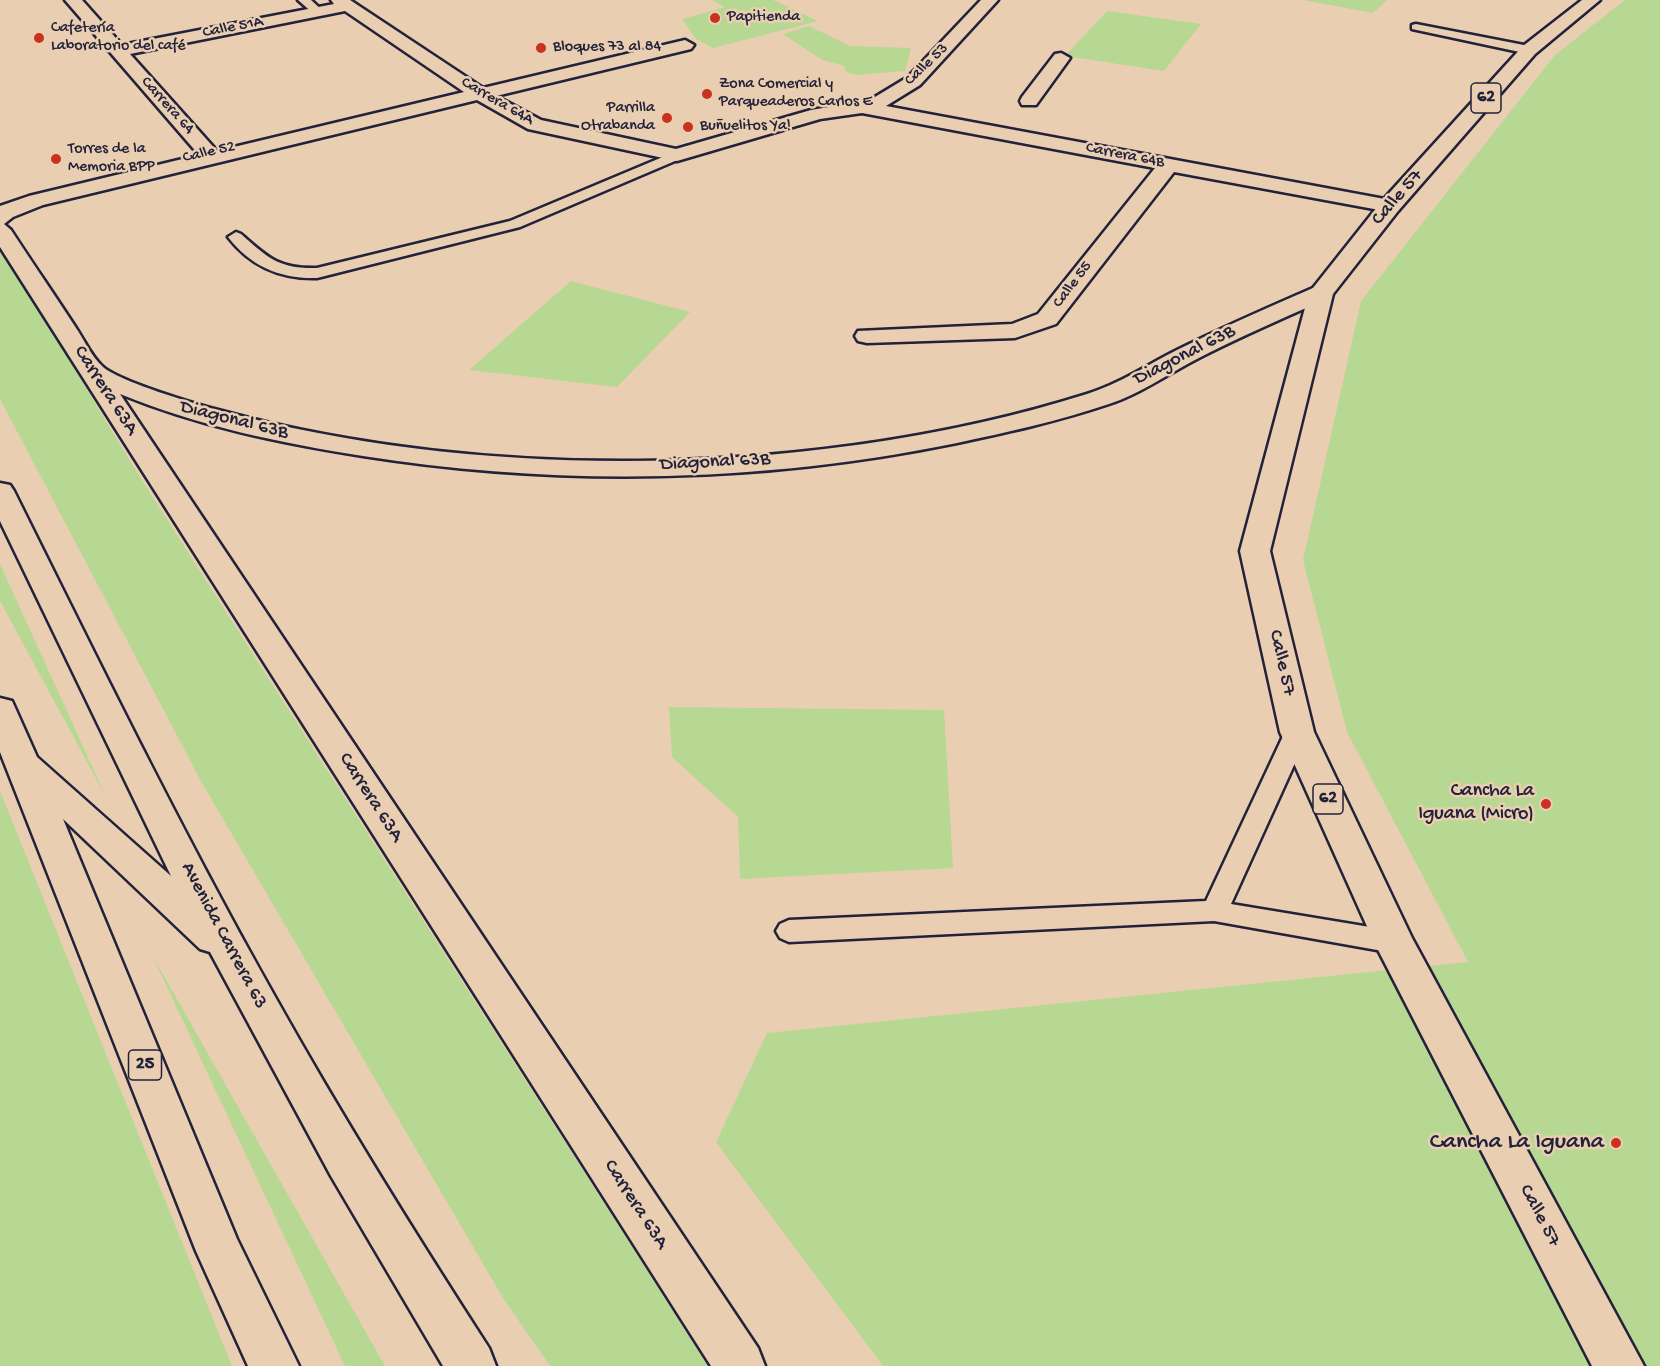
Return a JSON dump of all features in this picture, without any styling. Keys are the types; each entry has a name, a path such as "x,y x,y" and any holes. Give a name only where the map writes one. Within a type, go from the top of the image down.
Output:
{"main road":[{"name":"Carrera 64","path":"73,0 211,156"},
{"name":"Calle 53","path":"677,154 785,122 838,109 874,105 914,81 990,0"},
{"name":"Calle 57","path":"1592,0 1529,50 1390,206 1321,293 1255,551 1297,732 1394,942 1619,1366"},
{"name":"Calle 51A","path":"117,51 318,12 344,3"},
{"name":"Carrera 64A","path":"344,3 478,93 535,125 677,154"},
{"name":"Calle 52","path":"4,214 211,156 685,45"},
{"path":"1029,101 1061,58"},
{"name":"Carrera 64B","path":"860,107 1011,129 1169,164 1390,206"},
{"name":"Calle 55","path":"867,336 1015,331 1047,319 1169,164"},
{"name":"Carrera 63A","path":"4,214 93,372 740,1366"},
{"name":"Diagonal 63B","path":"93,372 170,405 212,419 377,452 510,465 625,468 753,463 878,449 995,427 1100,399 1233,331 1321,293"},
{"name":"Avenida Carrera 63","path":"0,491 153,804 230,954 393,1243 471,1366"},
{"name":"25","path":"0,709 23,761 219,1251 274,1366"},
{"path":"23,761 230,954"}],"lane":[{"path":"304,0 318,12"},
{"path":"1416,27 1529,50"},
{"path":"236,237 275,271 291,274 317,273 515,224 677,154"},
{"path":"1214,911 1297,732"},
{"path":"789,932 1214,911 1394,942"}],"green space":[{"path":"712,0 773,0 818,21 713,48 696,39 682,19 725,7"},
{"path":"1303,0 1387,0 1373,13"},
{"path":"1625,0 1660,0 1660,1366 883,1366 716,1142 767,1033 1468,962 1347,732 1303,560 1361,301 1555,55"},
{"path":"1107,11 1201,24 1164,71 1065,56"},
{"path":"809,26 850,46 911,48 905,71 856,75 845,71 845,66 822,60 783,34"},
{"path":"0,247 143,482 708,1366 550,1366 503,1298 202,783 0,399"},
{"path":"571,281 690,312 617,387 469,370"},
{"path":"0,564 107,799 0,601"},
{"path":"669,707 944,710 953,868 740,879 738,817 672,757"},
{"path":"0,791 232,1366 0,1366"},
{"path":"152,955 385,1366 345,1366"}],"place":[{"name":"Papitienda","path":"715,18"},
{"name":"Cafetería Laboratorio del café","path":"39,38"},
{"name":"Bloques 73 al 84","path":"541,48"},
{"name":"Zona Comercial y Parqueaderos Carlos E","path":"707,94"},
{"name":"Parrilla Otrabanda","path":"667,118"},
{"name":"Buñuelitos Ya!","path":"688,127"},
{"name":"Torres de la Memoria BPP","path":"56,159"},
{"name":"Cancha La Iguana (Micro)","path":"1546,804"},
{"name":"Cancha La Iguana","path":"1616,1143"}]}
